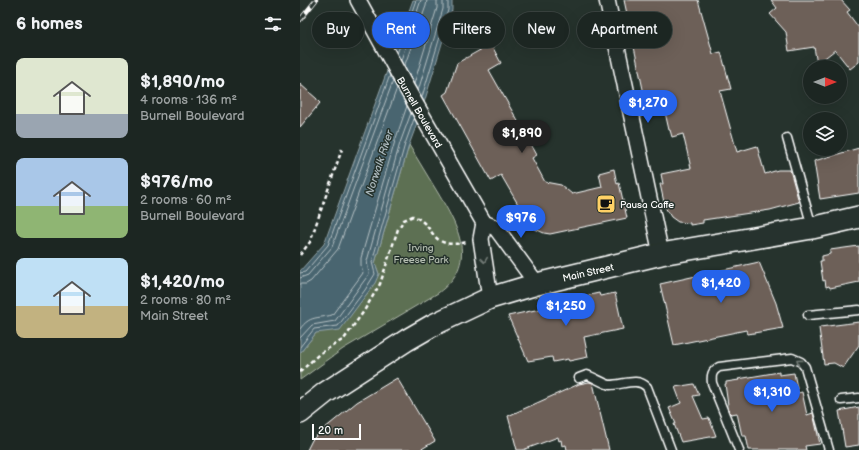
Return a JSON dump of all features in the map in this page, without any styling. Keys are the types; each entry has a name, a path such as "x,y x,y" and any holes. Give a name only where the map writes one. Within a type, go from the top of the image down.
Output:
{"main road":[{"name":"Main Street","path":"300,413 325,393 413,336 433,324 490,298 537,284 661,254 812,228 859,217"}],"street":[{"name":"Burnell Boulevard","path":"358,0 484,223 496,228 537,284"},
{"path":"607,0 661,254"},
{"path":"484,223 481,239 490,298"}],"lane":[{"path":"787,138 812,228"},
{"path":"808,315 859,310"},
{"path":"739,450 712,383 711,376 714,370 719,367 792,358 801,362 805,367 829,450"},
{"path":"579,378 587,375 595,377 606,384 611,385 636,382 643,383 647,387 671,450"},
{"path":"841,400 859,398"}],"path":[{"path":"300,255 310,242 342,149"},
{"path":"300,372 319,354 344,339 364,312 380,284 398,229 404,220 413,216 419,218 438,241 458,244 481,239"}],"green space":[{"name":"Irving Freese Park","path":"409,145 445,206 458,232 461,244 461,257 458,270 451,281 438,293 343,349 300,380 300,353 316,333 368,293 379,274 375,263"}],"water":[{"name":"Norwalk River","path":"413,0 452,0 451,12 438,12 438,48 441,48 421,113 409,145 375,263 379,274 375,283 340,330 316,333 300,353 300,271 324,244 395,48 430,48 430,12 409,12"}],"building":[{"path":"624,0 698,0 713,54 721,52 731,89 720,91 737,152 757,146 765,174 778,170 790,170 799,202 770,210 703,220 703,223 690,225 690,223 678,222 671,217 665,207 660,184 663,184 661,174 691,168 683,134 672,137 664,108 661,109 660,105 647,108 634,48 672,48 672,12 627,12"},
{"path":"771,0 841,0 850,10 847,12 859,28 859,62 850,69 847,65 847,60 843,60 835,50 822,60 816,60 814,47 789,51 786,32 770,14 777,8"},
{"path":"484,48 493,48 501,63 489,70 537,155 532,158 545,182 561,185 572,194 602,187 599,173 614,169 617,184 619,183 627,218 550,234 535,229 530,225 501,175 491,181 443,95 447,92 457,63"},
{"path":"300,84 320,103 300,127"},
{"path":"859,148 859,193 820,199 814,161 831,156 847,156 847,151"},
{"path":"859,246 859,282 830,288 829,286 826,287 825,280 823,281 820,261 822,261 822,256 830,254 830,250"},
{"path":"759,262 776,303 783,328 748,334 746,330 674,345 660,284"},
{"path":"599,293 600,296 615,293 623,329 584,337 588,357 569,361 568,359 553,362 552,357 528,361 508,316 558,305 557,302"},
{"path":"859,322 859,345 843,368 834,363 824,364 819,328"},
{"path":"779,372 779,375 794,373 798,393 802,392 807,415 813,413 820,444 805,446 806,450 749,450 746,436 742,436 737,413 731,414 729,412 725,384 726,382 739,380 738,379"},
{"path":"397,378 435,441 420,450 307,450 312,440 319,433 357,402"},
{"path":"589,382 593,383 609,450 567,450 566,445 562,446 561,440 559,441 558,437 523,450 517,450 508,416 579,384"},
{"path":"694,384 699,395 693,396 703,419 709,418 716,436 681,442 674,424 676,424 669,408 681,403 675,387"},
{"path":"859,407 859,445 845,447 839,411"}],"railway":[{"path":"300,20 316,0"}],"place":[{"name":"Pausa Caffe","path":"606,204"}]}
